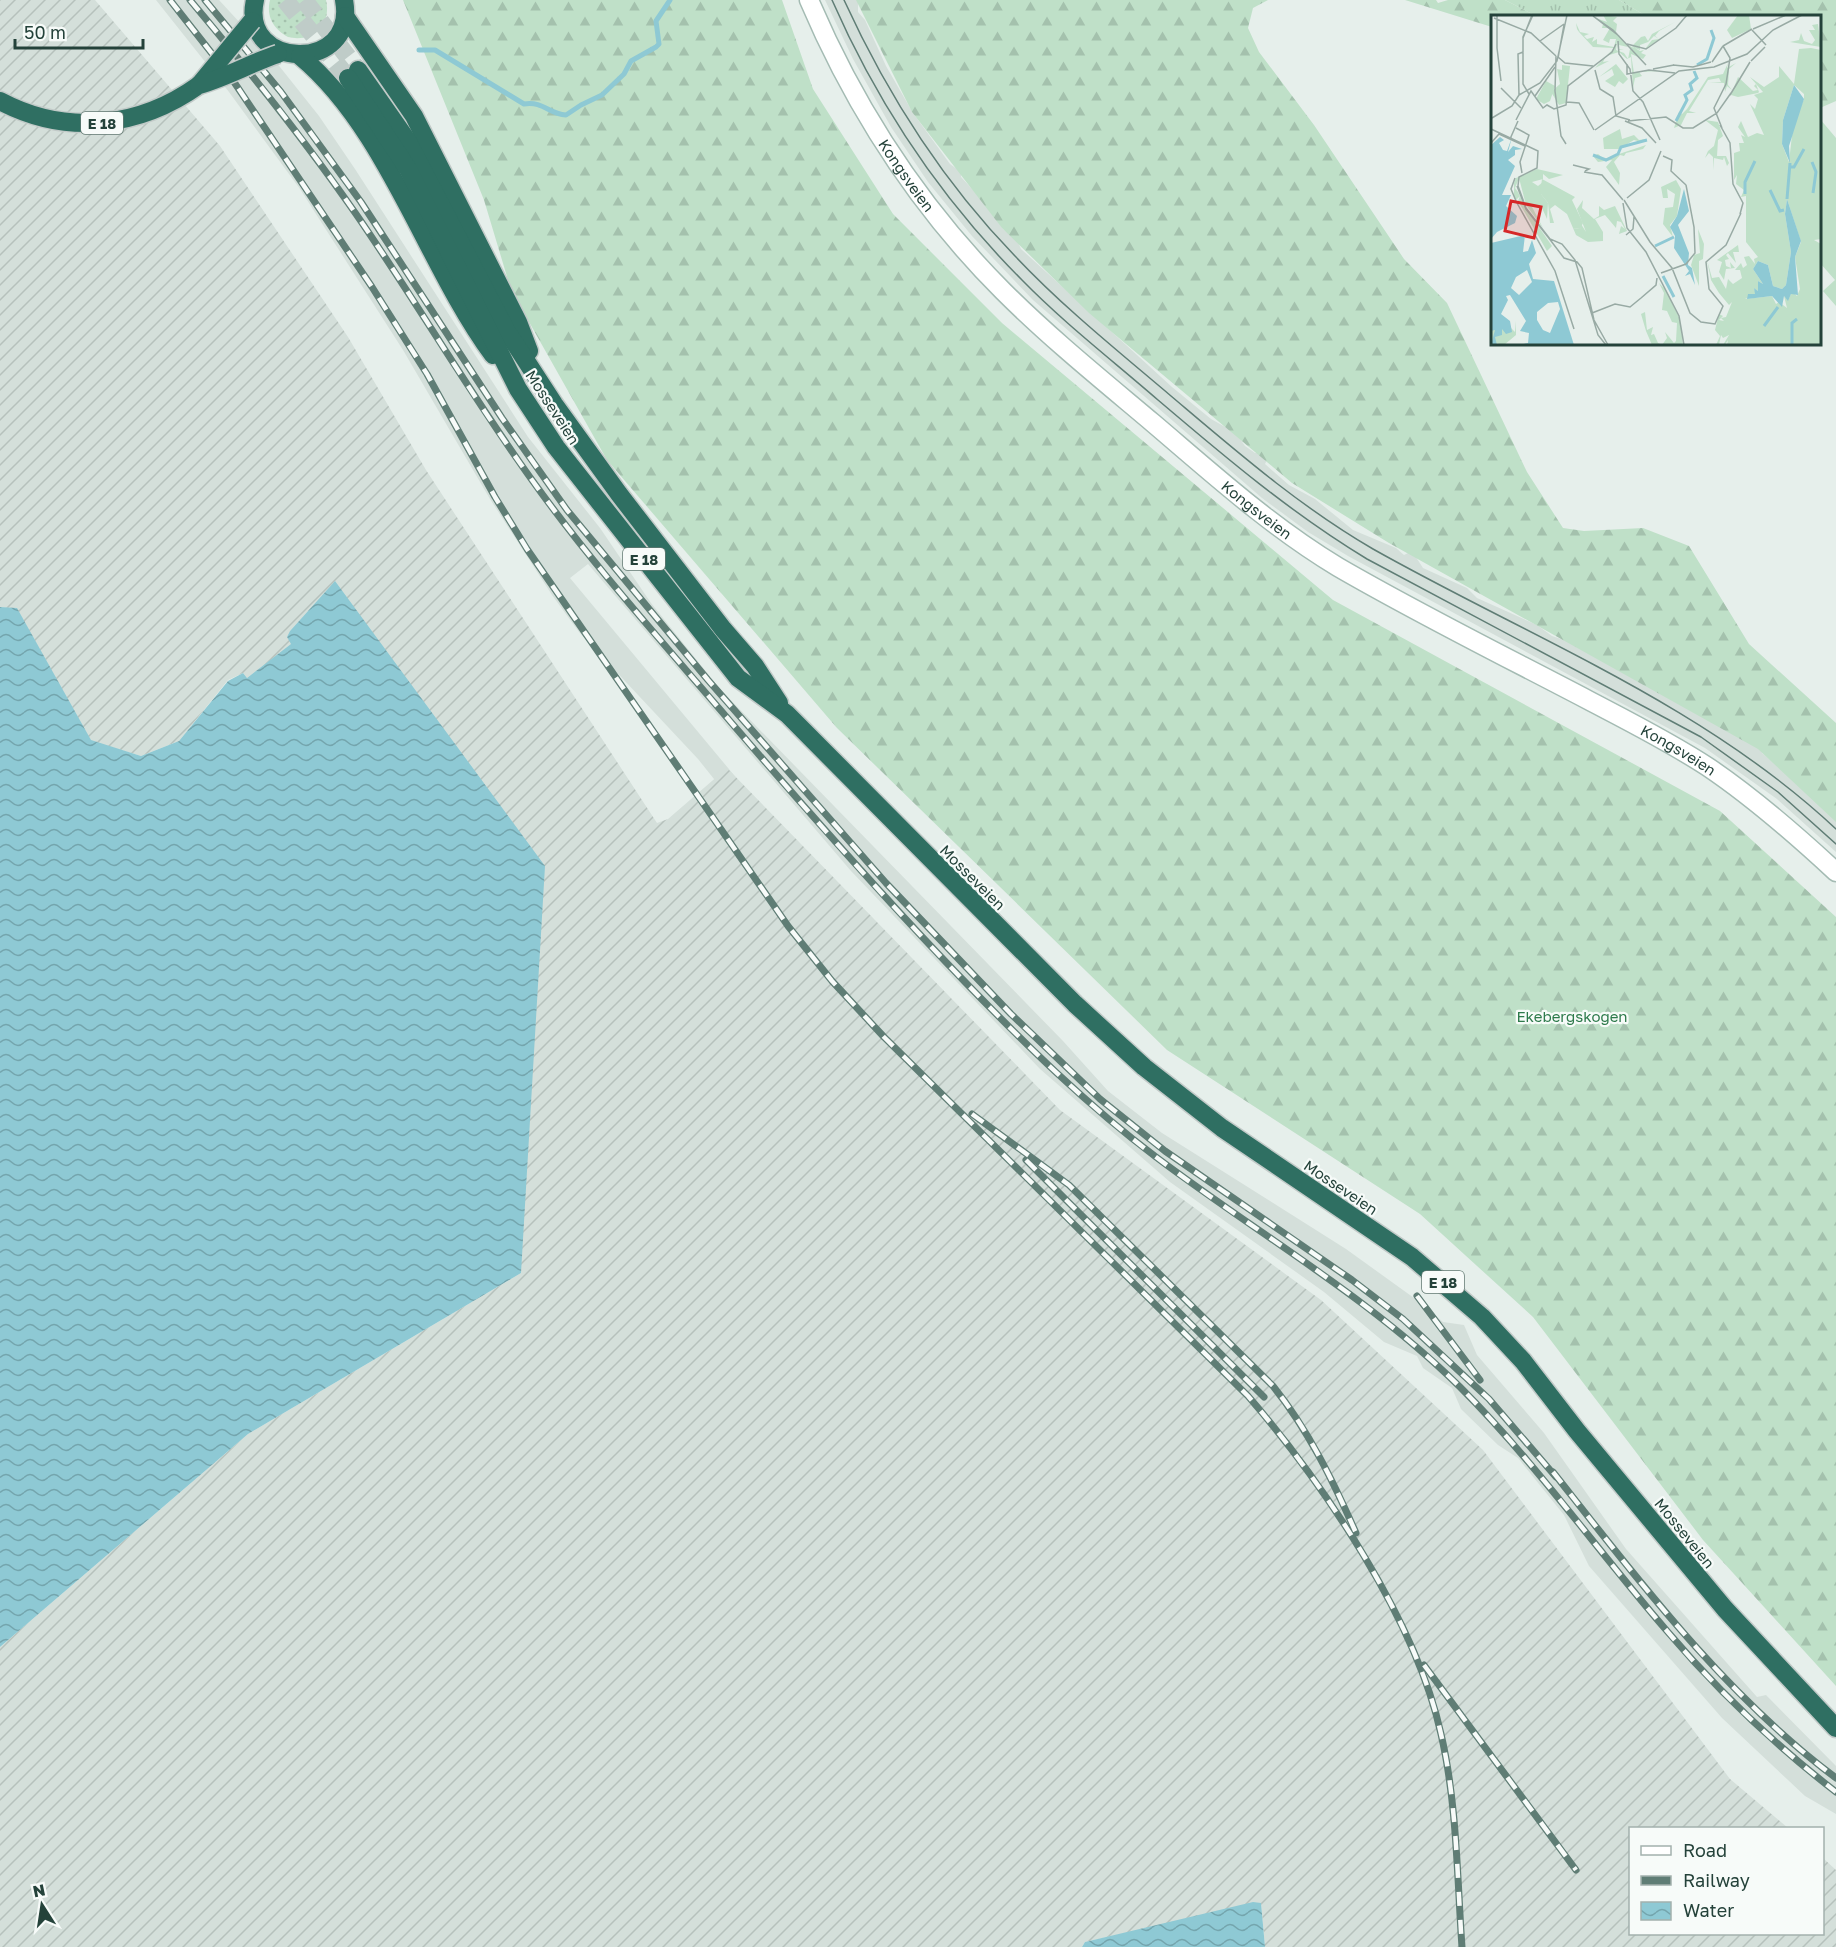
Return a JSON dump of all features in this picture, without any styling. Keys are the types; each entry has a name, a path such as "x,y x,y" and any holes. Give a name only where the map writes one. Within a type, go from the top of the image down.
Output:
{"highway":[{"name":"E 18","path":"253,8 263,38 327,82 361,129 428,240 478,334 518,389"},
{"name":"E 18","path":"199,85 253,8"},
{"name":"E 18","path":"0,101 43,119 97,123 144,114 173,102 199,85 227,77 250,64 287,54 316,53 330,45 340,32 345,8"},
{"name":"E 18","path":"345,8 414,116 518,321 538,375"},
{"name":"Mosseveien","path":"787,714 755,666 723,629 596,464 506,330 407,140 353,74 424,197 518,389 563,455 738,678 787,714 1075,1004 1144,1067 1222,1128 1412,1257 1482,1317 1523,1361 1718,1602 1836,1728"}],"main road":[{"name":"Kongsveien","path":"809,0 833,54 866,114 913,185 948,231 1026,314 1228,489 1286,534 1339,567 1611,712 1708,767 1777,818 1836,872"}],"shaded area":[{"path":"0,0 95,0 220,146 348,337 426,470 657,823 668,819 727,768 1060,1110 1321,1300 1483,1450 1730,1779 1787,1827 1629,1827 1629,1935 1824,1935 1824,1859 1836,1870 1836,1947 1265,1947 1261,1903 1085,1942 1082,1947 0,1947 0,1647 248,1434 521,1273 330,587 290,631 292,644 247,678 243,673 228,680 179,741 141,756 91,741 17,609 0,607"},
{"path":"156,0 219,0 276,62 319,116 355,169 528,437 600,528 651,603 720,689 1063,1041 1108,1091 1162,1133 1346,1249 1421,1303 1443,1322 1464,1325 1477,1355 1544,1433 1626,1549 1757,1697 1766,1695 1836,1766 1836,1814 1805,1796 1722,1718 1589,1566 1564,1515 1518,1458 1498,1445 1461,1409 1452,1388 1423,1368 1417,1356 1384,1342 1324,1292 1170,1182 1040,1069 851,871 588,564 570,578 753,798 738,809 698,759 579,632 552,595 490,499 403,350 300,189 229,92"},
{"path":"825,0 858,0 858,12 865,20 886,66 913,113 950,164 961,172 961,177 984,202 1003,229 1017,240 1021,249 1172,387 1211,419 1236,433 1245,446 1255,453 1259,452 1267,460 1265,464 1289,485 1315,499 1353,530 1396,548 1404,555 1412,551 1423,568 1467,588 1477,598 1537,625 1552,636 1576,644 1760,745 1762,753 1836,817 1836,852 1777,799 1705,748 1348,556 1308,532 1262,498 1033,300 972,236 928,182 891,127 853,59"}],"green space":[{"path":"270,0 326,0 326,17 323,24 312,35 288,37 272,22 269,11"},
{"name":"Ekebergskogen","path":"403,0 782,0 813,89 893,214 1002,323 1333,600 1720,811 1836,917 1836,1686 1703,1540 1533,1317 1420,1214 1167,1050 837,728 607,460 511,290 484,200"},
{"path":"856,0 1268,0 1253,8 1248,28 1259,52 1314,125 1404,259 1447,303 1527,472 1563,528 1584,531 1643,528 1689,546 1749,644 1836,723 1836,822 1758,749 1389,543 1292,483 1089,313 1002,228 912,112"},
{"path":"1405,0 1436,0 1438,3 1448,0 1505,0 1534,15 1491,15 1491,27"},
{"path":"1505,0 1619,0 1644,15 1534,15"},
{"path":"1619,0 1836,0 1836,101 1821,108 1821,15 1644,15"},
{"path":"1821,120 1836,138 1836,306 1823,291 1835,280 1821,264"}],"water":[{"path":"335,581 545,866 521,1273 248,1434 0,1647 0,607 17,608 91,740 141,756 179,741 228,681 243,673 247,678 291,644 287,637 290,631"},
{"path":"1253,1902 1261,1903 1265,1947 1082,1947 1085,1942"}],"waterway":[{"path":"419,50 435,50 524,104 536,104 566,115 602,95 624,74 631,61 659,44 656,21 670,0"}],"tunnel":[{"path":"285,0 348,78"},
{"path":"304,0 358,70"}],"tram line":[{"path":"832,0 850,39 891,113 938,183 965,217 992,249 1038,296 1183,421 1285,504 1367,559 1701,737 1778,792 1836,844"},
{"path":"844,0 898,103 941,167 989,228 1071,311 1220,437 1319,515 1373,549 1614,676 1673,709 1730,745 1784,785 1836,829"}],"railway":[{"path":"170,0 232,79 372,287 427,374 495,497 527,549 788,926 832,981 884,1037 1248,1396 1307,1470 1336,1512 1364,1555 1389,1600 1411,1645 1429,1690 1441,1734 1450,1786 1456,1840 1462,1947"},
{"path":"190,0 275,105 336,186 509,447 553,509 642,619 901,914 1011,1029 1106,1117 1156,1157 1351,1295 1425,1354 1460,1387 1515,1446 1641,1600 1706,1675 1769,1736 1836,1792"},
{"path":"205,0 281,92 361,202 502,418 567,510 708,680 886,883 1011,1014 1100,1099 1165,1151 1352,1280 1403,1319 1489,1399 1556,1477"},
{"path":"972,1114 1069,1185 1273,1386 1298,1421 1319,1457 1356,1533"},
{"path":"1026,1160 1264,1397"},
{"path":"1417,1296 1480,1380"},
{"path":"1553,1472 1651,1595 1720,1673 1795,1745 1836,1778"},
{"path":"1424,1665 1576,1870"}]}
